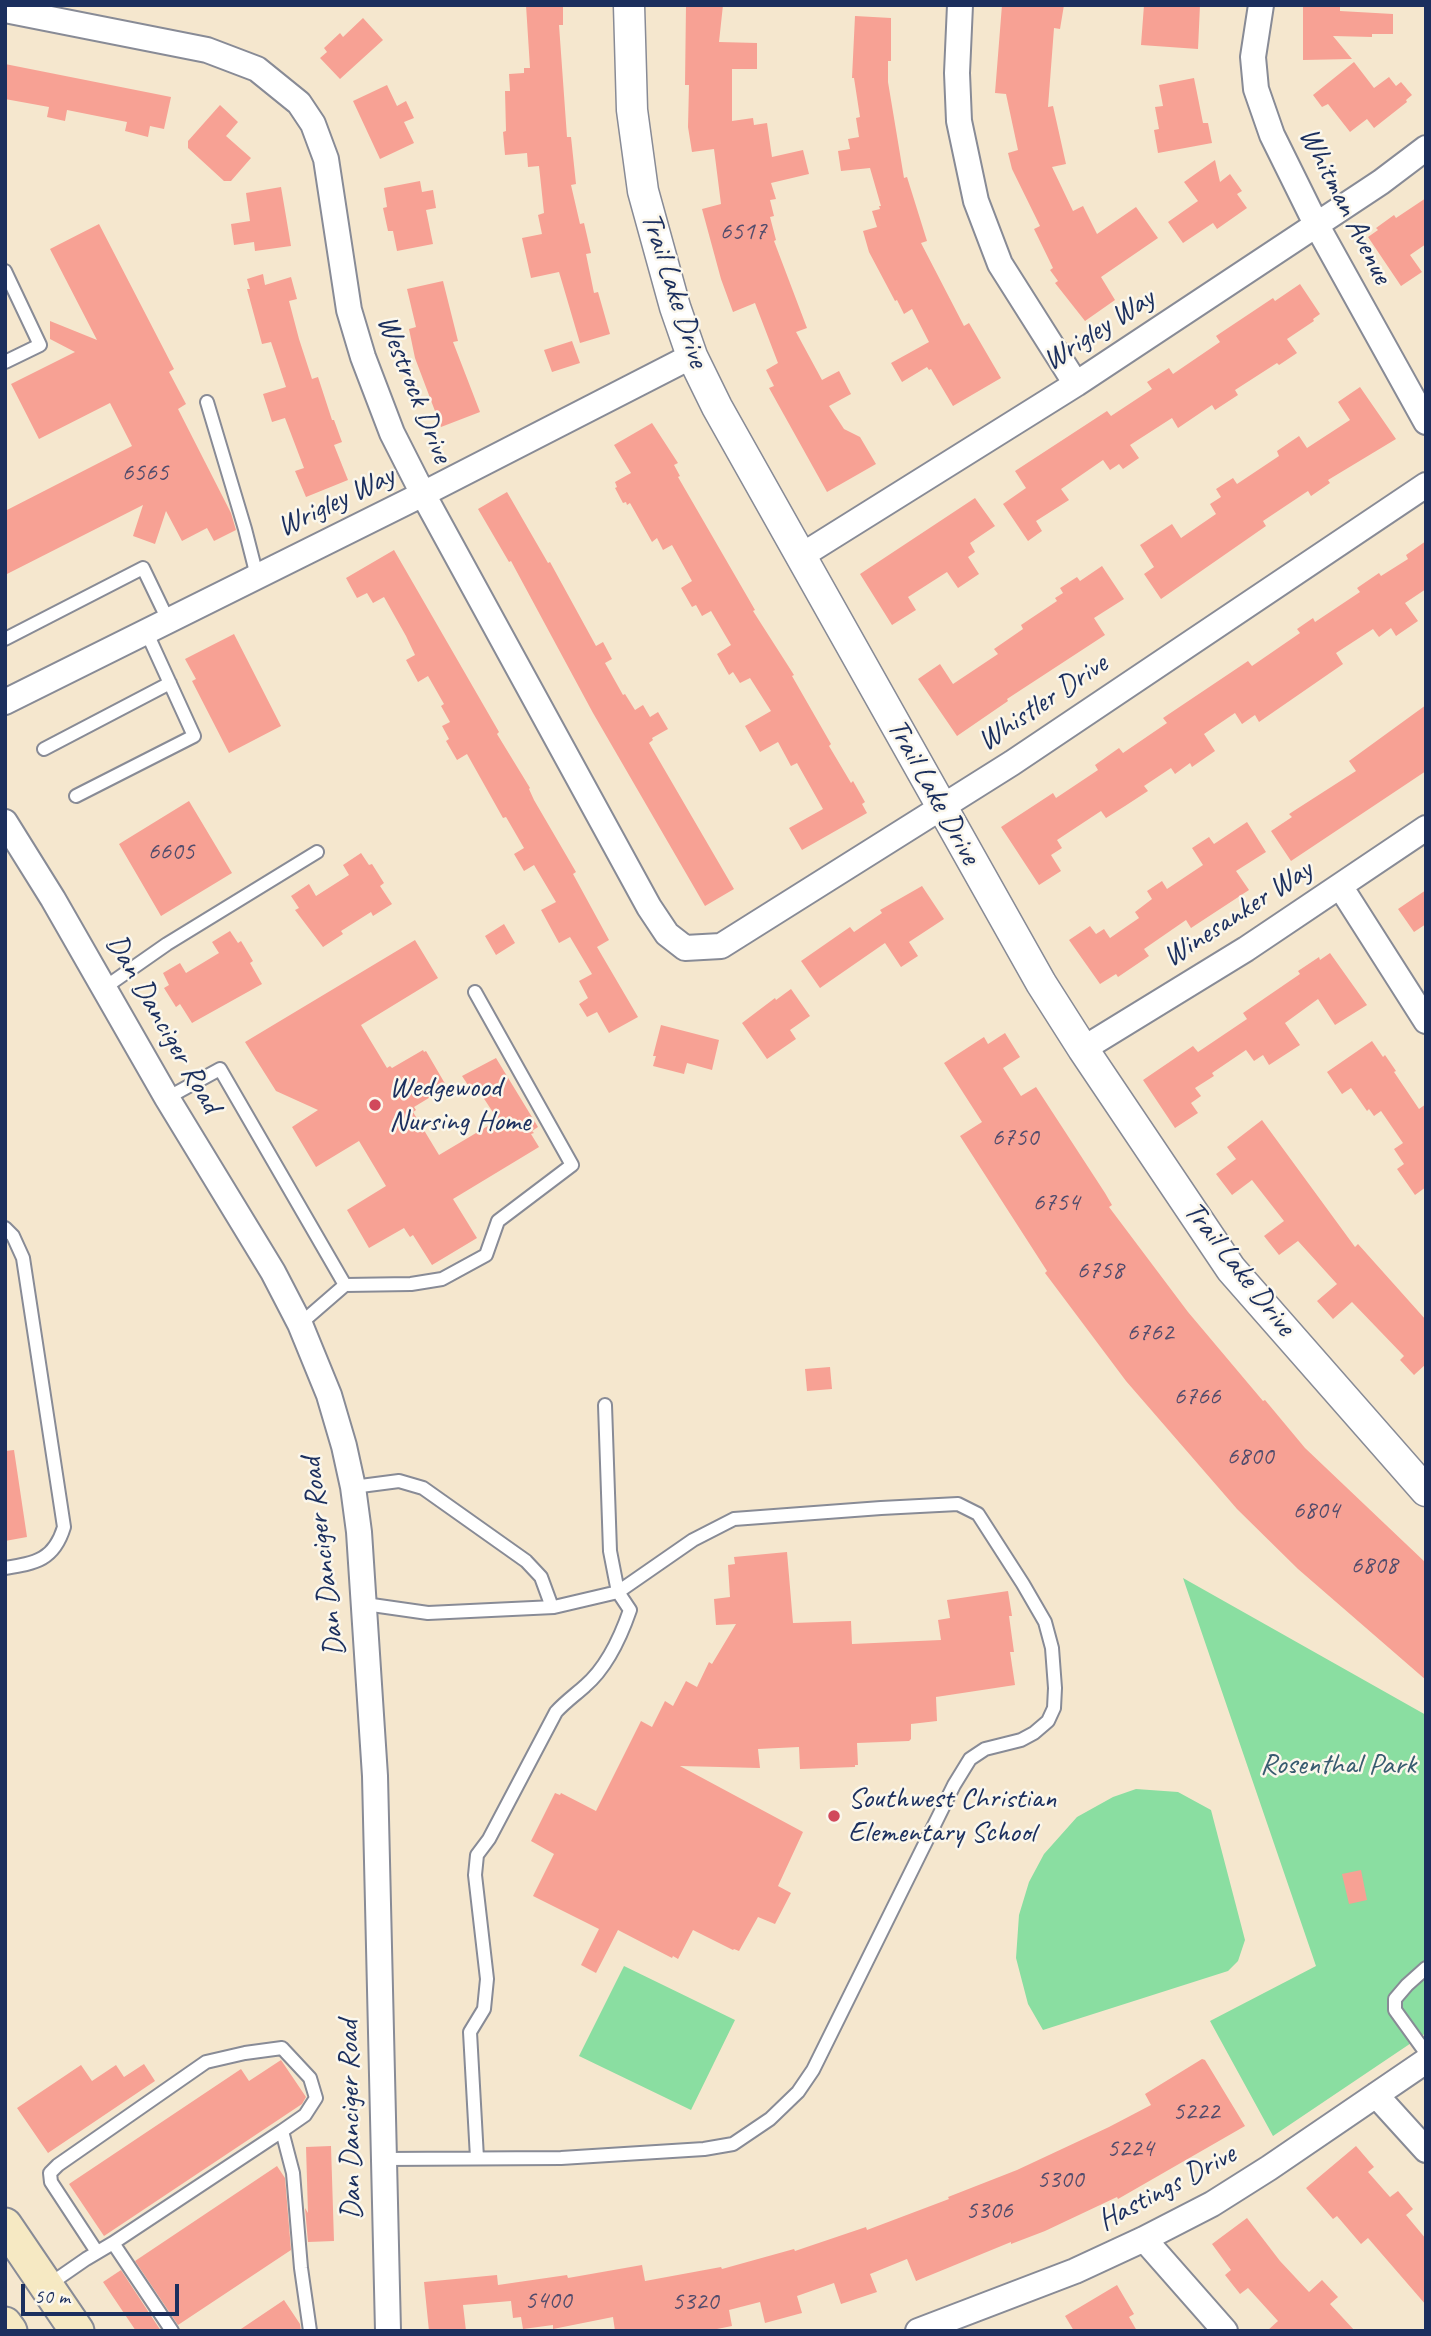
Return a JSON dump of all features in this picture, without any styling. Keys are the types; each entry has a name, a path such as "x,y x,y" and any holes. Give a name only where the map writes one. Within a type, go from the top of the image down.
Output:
{"main road":[{"path":"11,2246 47,2286 77,2331"},
{"path":"5,2324 10,2331"}],"street":[{"name":"Trail Lake Drive","path":"629,5 632,110 642,191 692,356 717,407 1041,983 1083,1049 1231,1269 1426,1491"},
{"path":"960,5 957,73 959,121 976,201 1000,264 1076,384"},
{"name":"Whitman Avenue","path":"1261,5 1253,57 1256,89 1272,135 1316,225 1426,422"},
{"name":"Westrock Drive","path":"5,10 208,50 257,69 299,103 313,124 326,159 349,310 363,357 392,433 649,907 667,934 685,948"},
{"name":"Wrigley Way","path":"802,556 1076,384 1381,182 1426,148"},
{"name":"Wrigley Way","path":"5,702 423,494 692,356"},
{"name":"Whistler Drive","path":"685,948 720,946 1012,763 1426,485"},
{"name":"Dan Danciger Road","path":"5,822 54,899 167,1098 273,1272 300,1324 329,1395 344,1446 359,1532 375,1776 388,2331"},
{"name":"Winesanker Way","path":"1083,1049 1246,949 1426,828"},
{"path":"1340,886 1426,1021"},
{"name":"Hastings Drive","path":"918,2331 1075,2271 1213,2204 1426,2061"},
{"path":"1376,2095 1426,2150"},
{"path":"1144,2239 1225,2331"}],"lane":[{"path":"5,271 40,345 5,362"},
{"path":"207,402 257,576"},
{"path":"5,639 142,568 170,683 194,736 76,796"},
{"path":"44,749 170,683"},
{"path":"104,988 167,944 317,852"},
{"path":"300,1324 345,1285 411,1284 442,1279 486,1255 498,1222 572,1165 475,992"},
{"path":"167,1098 220,1069 345,1285"},
{"path":"5,1228 13,1236 23,1258 64,1527 54,1549 46,1556 34,1563 5,1568"},
{"path":"477,2158 470,2032 484,2009 487,1979 475,1875 477,1855 489,1839 556,1712 586,1686 598,1671 625,1626 630,1610 618,1592 610,1551 606,1405"},
{"path":"353,1487 399,1481 423,1488 526,1561 541,1577 552,1607"},
{"path":"365,1604 428,1613 552,1607 618,1592 693,1540 734,1519 958,1504 978,1514 1045,1622 1052,1648 1055,1688 1054,1708 1048,1721 1034,1733 1020,1740 985,1749 970,1759 948,1797 813,2070 798,2092 769,2119 733,2144 704,2148 561,2158 383,2159"},
{"path":"1426,1968 1406,1984 1395,1999 1395,2010 1426,2053"},
{"path":"47,2286 305,2115 316,2098 310,2078 282,2048 206,2062 50,2173 51,2182 97,2252"},
{"path":"282,2131 293,2173 301,2268 310,2331"},
{"path":"113,2243 172,2331"}],"green space":[{"name":"Rosenthal Park","path":"1183,1578 1426,1715 1426,2033 1273,2136 1210,2021 1316,1966"},
{"path":"1136,1789 1178,1792 1211,1810 1245,1940 1238,1961 1228,1971 1043,2030 1028,2004 1016,1958 1019,1915 1029,1882 1044,1854 1077,1817 1113,1797"},
{"path":"624,1966 735,2020 691,2110 579,2056"}],"building":[{"path":"526,5 563,5 563,25 559,25 567,137 571,137 576,184 571,185 580,224 584,223 591,253 586,254 594,293 598,292 610,334 580,343 559,272 531,278 522,238 542,234 538,215 544,213 539,166 528,167 527,153 505,155 505,91 510,91 509,74 524,73 524,68 530,68"},
{"path":"686,5 723,5 719,42 757,43 757,69 732,69 732,121 753,118 754,125 767,123 772,157 803,150 809,174 771,183 776,199 770,200 774,216 770,217 776,240 774,241 807,328 796,332 822,380 839,371 851,394 829,406 844,429 860,437 876,464 827,492 769,388 774,386 766,370 778,363 755,303 733,312 721,279 702,209 721,204 714,149 692,152 688,127 689,85 685,85"},
{"path":"1002,5 1064,5 1060,29 1054,28 1048,107 1053,106 1066,164 1052,167 1073,211 1083,206 1097,234 1136,207 1158,238 1101,277 1115,300 1085,321 1055,283 1058,281 1050,270 1053,268 1034,229 1040,226 1012,169 1008,153 1018,150 1006,94 995,93"},
{"path":"1144,5 1200,5 1198,49 1141,45"},
{"path":"1340,6 1340,11 1393,14 1393,34 1372,34 1372,37 1333,36 1352,59 1303,60 1303,7"},
{"path":"855,16 891,18 888,82 904,178 907,177 927,241 921,243 964,326 969,323 1001,378 953,406 931,369 927,367 902,382 891,363 929,342 912,309 904,314 897,300 895,301 869,252 863,231 877,227 872,211 880,209 881,206 870,168 841,171 838,151 850,149 848,139 859,137 856,118 860,117 852,78"},
{"path":"363,18 383,40 340,79 320,58 327,52 324,48 340,33 343,37"},
{"path":"1354,62 1374,88 1389,77 1396,86 1401,82 1412,95 1374,128 1367,119 1350,132 1328,104 1322,107 1313,95"},
{"path":"5,64 171,97 164,129 150,126 148,137 125,131 127,122 67,110 65,121 47,117 49,107 5,99"},
{"path":"1194,78 1203,123 1208,123 1212,143 1158,153 1154,130 1159,129 1155,107 1163,106 1159,85"},
{"path":"387,85 397,106 406,101 414,118 404,122 414,143 380,159 353,101"},
{"path":"220,105 238,122 226,136 251,158 231,181 224,181 188,148 188,141"},
{"path":"1215,160 1220,182 1230,174 1242,191 1237,194 1247,208 1217,229 1213,223 1183,243 1168,222 1198,201 1184,182"},
{"path":"420,181 422,192 433,190 436,208 426,210 433,244 397,251 393,231 388,231 383,208 387,207 384,188"},
{"path":"281,187 291,246 255,251 254,242 234,245 231,224 250,221 246,193"},
{"path":"1426,198 1426,244 1410,255 1422,272 1401,286 1368,237 1394,215 1396,218"},
{"path":"99,224 174,369 169,372 186,404 178,409 231,513 236,530 214,541 207,528 182,541 166,511 155,544 133,536 143,505 5,575 5,511 132,446 110,403 39,439 11,384 75,352 50,339 50,321 97,340 50,249"},
{"path":"263,274 265,285 291,277 297,299 289,301 299,339 312,379 318,377 342,442 334,445 348,480 306,497 295,471 304,468 285,418 272,422 263,394 286,387 271,342 262,344 247,289 250,289 247,279"},
{"path":"443,281 458,341 453,342 480,412 441,427 415,358 409,329 416,327 407,289"},
{"path":"1300,284 1320,314 1287,339 1297,353 1235,390 1238,395 1215,410 1212,405 1178,428 1172,418 1130,445 1139,458 1123,469 1119,464 1110,470 1103,460 1061,489 1069,500 1036,521 1042,531 1028,541 1003,504 1026,488 1015,471 1107,411 1111,416 1152,389 1147,382 1169,368 1173,374 1220,342 1216,336 1273,298 1275,301"},
{"path":"572,341 580,363 552,372 544,350"},
{"path":"1360,387 1396,439 1328,480 1330,483 1311,496 1308,491 1263,521 1266,526 1161,599 1144,574 1154,567 1140,545 1172,524 1181,538 1216,514 1210,504 1221,497 1216,489 1233,478 1237,484 1279,456 1277,451 1299,436 1307,448 1350,420 1338,402"},
{"path":"652,423 678,463 674,465 680,476 678,477 755,610 753,611 794,675 792,676 831,744 829,746 865,802 862,804 867,813 802,850 789,828 823,809 797,763 791,766 778,742 760,752 745,726 771,711 750,678 740,683 733,672 729,675 717,654 731,645 711,611 702,616 696,605 692,607 681,588 692,581 672,545 663,550 657,538 652,542 630,503 623,503 615,488 615,482 631,473 614,445"},
{"path":"507,492 548,563 550,562 596,646 603,642 612,659 605,663 623,695 625,694 635,710 643,705 650,717 658,712 668,729 652,738 649,743 734,889 705,906 593,713 511,561 509,562 478,509"},
{"path":"975,498 995,526 970,543 975,552 968,557 979,574 958,588 947,572 908,597 916,610 892,625 860,574"},
{"path":"1426,541 1426,589 1405,603 1418,621 1396,636 1391,628 1379,637 1373,629 1336,653 1343,664 1259,722 1255,715 1242,724 1235,713 1204,734 1215,751 1192,767 1190,763 1175,774 1171,768 1144,786 1148,791 1106,818 1101,811 1057,840 1062,848 1051,855 1061,871 1039,885 1001,827 1053,793 1056,798 1098,770 1095,765 1119,748 1123,753 1167,723 1163,718 1248,661 1252,666 1300,633 1297,629 1313,618 1315,622 1360,592 1357,588 1379,573 1381,576 1408,559 1406,555"},
{"path":"394,550 530,788 609,940 597,947 638,1017 609,1033 597,1012 587,1017 579,1004 588,998 579,981 592,974 570,937 559,943 541,910 556,902 534,865 524,871 514,854 524,848 506,817 503,818 467,754 457,760 446,741 449,739 442,726 450,722 441,706 444,704 428,676 418,682 406,660 415,655 384,597 373,603 367,593 357,598 346,578"},
{"path":"1102,566 1124,599 1094,618 1105,635 1007,699 1008,701 957,736 918,679 940,664 953,684 998,654 994,649 1023,629 1021,625 1057,601 1055,598 1063,593 1060,588 1077,577 1080,581"},
{"path":"234,634 281,726 229,753 192,681 196,679 185,659"},
{"path":"1426,705 1426,771 1291,861 1271,831 1292,817 1289,814 1356,771 1349,761"},
{"path":"189,801 232,873 161,916 119,844"},
{"path":"1247,822 1266,852 1236,871 1249,890 1191,928 1186,920 1144,949 1149,956 1118,977 1116,974 1100,984 1069,940 1090,926 1096,934 1104,929 1110,938 1139,918 1135,912 1152,899 1147,891 1162,881 1167,889 1203,865 1192,848 1209,837 1214,844"},
{"path":"361,853 384,883 380,886 392,904 373,916 371,912 341,931 343,934 323,947 295,910 299,908 291,896 309,884 316,896 349,875 343,865"},
{"path":"922,886 944,919 909,942 918,956 901,967 885,943 820,988 801,961 850,927 854,932 882,913 880,910"},
{"path":"1426,890 1426,924 1414,932 1398,909"},
{"path":"504,924 515,943 496,955 485,936"},
{"path":"230,931 238,943 241,941 262,984 192,1023 180,1004 176,1007 164,988 169,985 163,973 180,963 186,973 219,953 212,942"},
{"name":"Wedgewood Nursing Home","path":"415,940 438,978 361,1025 387,1068 392,1068 423,1050 426,1051 447,1087 414,1107 416,1110 413,1112 439,1155 498,1120 477,1088 472,1091 462,1076 496,1058 538,1127 531,1134 539,1147 453,1199 477,1238 432,1265 413,1235 410,1237 404,1228 369,1248 347,1210 386,1186 359,1141 316,1167 292,1127 318,1110 276,1091 245,1042"},
{"path":"1330,953 1367,1005 1335,1025 1318,999 1285,1023 1300,1045 1269,1065 1263,1055 1254,1061 1246,1050 1195,1088 1201,1096 1191,1103 1198,1113 1175,1128 1143,1080 1193,1046 1198,1052 1247,1019 1243,1013 1300,974 1298,971"},
{"path":"791,989 810,1016 790,1030 796,1039 767,1059 742,1023"},
{"path":"661,1025 719,1040 712,1070 687,1063 684,1074 653,1066"},
{"path":"1005,1033 1020,1057 1003,1068 1021,1096 1036,1087 1105,1193 1112,1205 1109,1207 1188,1312 1305,1448 1426,1563 1426,1680 1298,1569 1237,1509 1126,1381 1045,1273 1047,1271 960,1136 982,1122 944,1063 984,1037 988,1044"},
{"path":"1372,1041 1383,1057 1385,1055 1419,1109 1426,1104 1426,1187 1415,1195 1397,1169 1404,1164 1394,1149 1403,1143 1381,1111 1374,1116 1369,1109 1367,1111 1351,1088 1342,1094 1327,1072"},
{"path":"1262,1120 1355,1247 1358,1244 1426,1320 1426,1364 1414,1375 1400,1360 1404,1356 1352,1302 1333,1319 1317,1301 1337,1284 1298,1241 1279,1255 1264,1236 1284,1221 1252,1180 1232,1195 1216,1174 1236,1159 1227,1147"},
{"path":"830,1367 832,1389 807,1391 805,1369"},
{"path":"14,1450 27,1537 5,1541 5,1451"},
{"path":"787,1552 793,1623 851,1621 852,1644 941,1640 938,1620 950,1618 947,1600 1008,1591 1014,1652 1010,1652 1015,1685 936,1697 937,1721 911,1724 909,1741 857,1743 858,1765 855,1767 800,1769 799,1747 758,1749 760,1768 680,1766 803,1832 778,1886 791,1893 775,1924 758,1917 739,1951 693,1930 678,1959 673,1956 672,1958 618,1930 596,1973 581,1965 599,1929 533,1896 554,1854 531,1841 555,1793 561,1793 596,1811 641,1721 652,1727 665,1701 673,1706 686,1681 697,1687 709,1662 712,1664 736,1624 716,1625 714,1599 730,1597 728,1565 735,1564 734,1557"},
{"path":"1361,1870 1367,1900 1349,1904 1342,1874"},
{"path":"1202,2059 1245,2126 1118,2199 1117,2197 1045,2231 916,2281 907,2259 870,2274 877,2292 841,2304 834,2283 797,2296 802,2313 765,2323 760,2302 729,2310 732,2326 707,2331 615,2331 613,2317 553,2329 553,2325 523,2329 521,2317 513,2318 511,2301 463,2305 466,2331 429,2331 424,2282 497,2275 498,2285 567,2275 568,2278 642,2265 645,2281 721,2267 722,2269 794,2249 795,2251 866,2227 867,2230 949,2199 948,2197 1017,2170 1109,2127 1151,2105 1145,2094"},
{"path":"281,2060 306,2097 302,2104 104,2236 69,2184 241,2069 249,2081"},
{"path":"144,2064 155,2081 48,2153 17,2108 81,2065 92,2081 116,2065 124,2077"},
{"path":"331,2146 334,2241 308,2242 305,2208 308,2213 306,2147"},
{"path":"1356,2146 1374,2167 1368,2172 1390,2197 1398,2191 1413,2209 1406,2215 1426,2239 1426,2305 1368,2238 1361,2244 1337,2216 1333,2219 1306,2188"},
{"path":"277,2166 285,2178 291,2250 178,2325 135,2261"},
{"path":"1247,2218 1280,2261 1309,2292 1322,2280 1338,2297 1330,2304 1355,2331 1267,2331 1278,2321 1248,2288 1240,2294 1225,2275 1231,2270 1212,2244"},
{"path":"121,2270 161,2331 136,2331 103,2282"},
{"path":"1117,2285 1134,2314 1129,2317 1137,2331 1074,2331 1065,2316"},
{"path":"284,2300 300,2324 301,2331 238,2331"}],"place":[{"name":"Wedgewood Nursing Home","path":"375,1105"},
{"name":"Southwest Christian Elementary School","path":"834,1816"}]}
